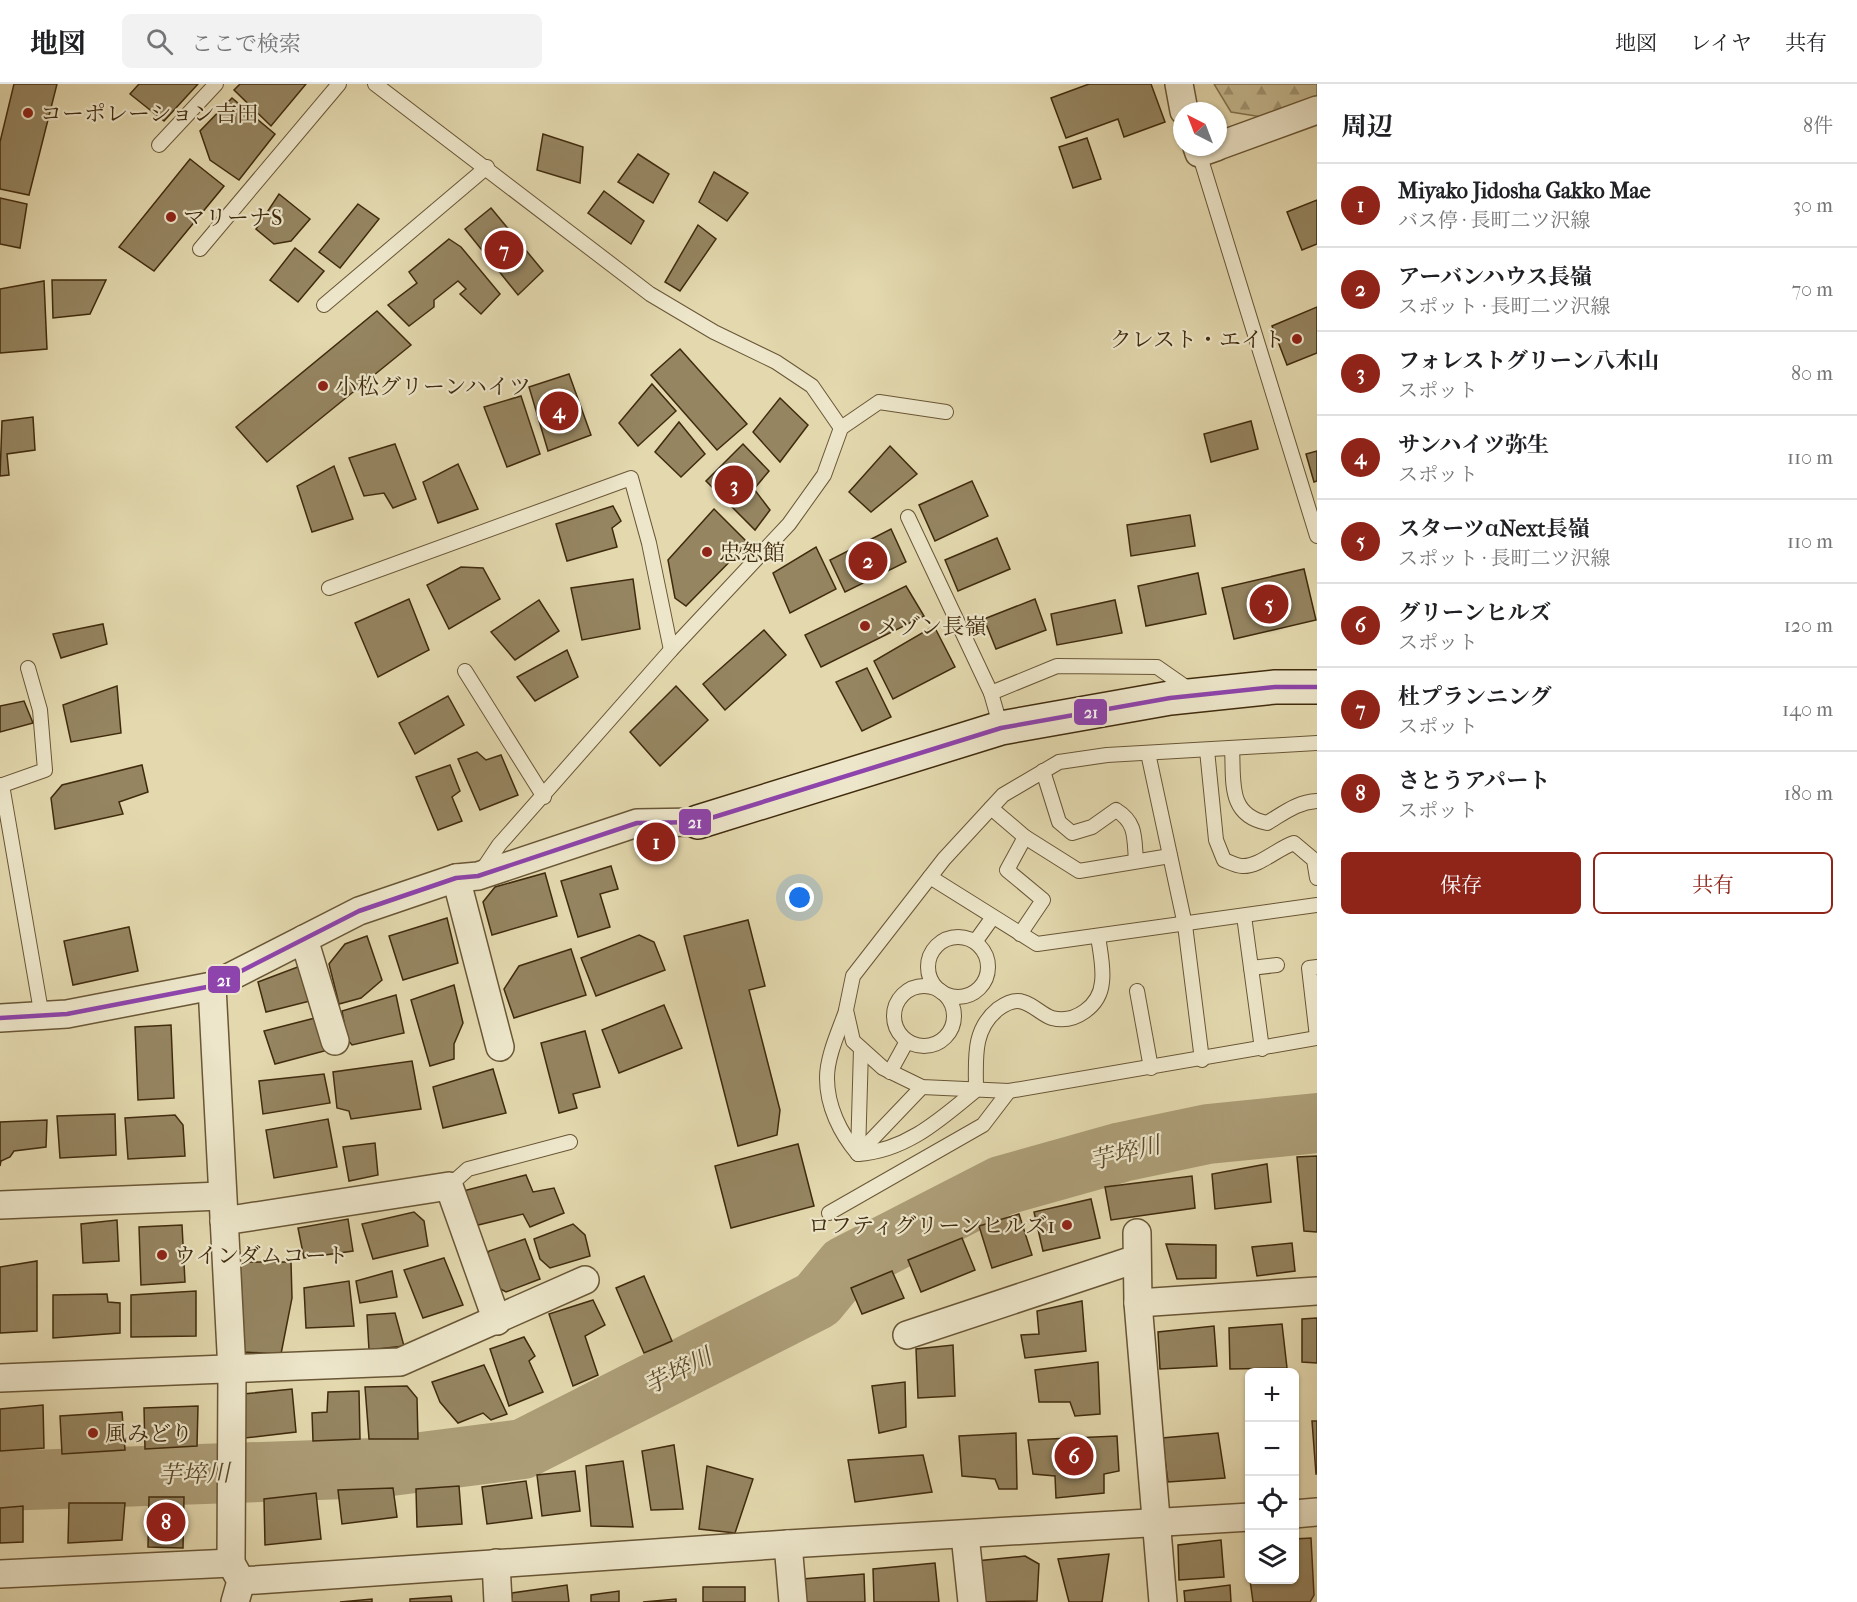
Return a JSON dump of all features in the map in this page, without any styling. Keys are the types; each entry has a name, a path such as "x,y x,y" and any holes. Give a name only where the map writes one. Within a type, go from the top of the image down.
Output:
{"street":[{"path":"1179,84 1182,102"},
{"path":"1227,141 1317,110"},
{"path":"0,1018 42,1017 212,986 359,911 637,823 698,822 1000,728 1198,696 1275,687 1317,687"},
{"path":"467,877 500,1047"},
{"path":"304,939 335,1041"},
{"path":"212,986 232,1371 231,1457 236,1582"},
{"path":"0,1205 223,1209 449,1186 497,1321"},
{"path":"907,1335 1136,1246 1138,1303 1163,1602"},
{"path":"0,1378 232,1371 400,1362 497,1321 585,1280"},
{"path":"1138,1303 1317,1291"},
{"path":"1299,1514 1317,1512"},
{"path":"0,1574 236,1582 788,1544 1245,1517"},
{"path":"965,1535 972,1602"},
{"path":"788,1544 792,1602"},
{"path":"496,1563 498,1602"}],"lane":[{"path":"159,145 216,84"},
{"path":"200,249 339,84"},
{"path":"375,84 487,167 650,294 714,332 776,362 812,386 841,428"},
{"path":"1209,156 1314,514 1317,536"},
{"path":"324,305 487,167"},
{"path":"467,877 544,796 671,650 789,524 824,475 841,428 879,402 946,412"},
{"path":"328,588 631,478 649,543 671,650"},
{"path":"908,517 991,693 1000,728"},
{"path":"991,693 1057,666 1136,667 1157,668 1198,696"},
{"path":"28,668 40,710 45,770 1,786 42,1017"},
{"path":"465,671 544,796"},
{"path":"858,1154 837,1126 827,1078 834,1046 846,1010 852,976 930,877 1002,795 1059,762 1148,753 1317,743"},
{"path":"1232,748 1234,788 1239,808 1250,819 1267,823 1305,801 1317,801"},
{"path":"1207,750 1216,840 1224,860 1242,866 1255,864 1280,848 1294,843 1314,860 1317,878"},
{"path":"1148,753 1185,925 1202,1060"},
{"path":"1043,771 1059,822 1072,833 1092,827 1116,810 1128,818 1134,835 1136,861"},
{"path":"991,808 1025,837 1079,871 1170,856"},
{"path":"1020,934 1042,900 1007,870 1025,837"},
{"path":"930,877 1037,944 1317,905"},
{"path":"1244,916 1262,1049"},
{"path":"975,942 993,917"},
{"path":"976,1090 976,1048 980,1028 1005,1004 1022,1001 1051,1018 1079,1016 1092,1006 1102,984 1098,936"},
{"path":"941,991 924,986 906,992 899,999 894,1016 899,1034 907,1041 927,1047 946,1038 954,1019 949,999 941,991 930,976 929,968 934,950 940,943 958,937 975,942 982,949 988,969 980,987 962,996 941,991"},
{"path":"1251,968 1277,965"},
{"path":"846,1010 853,1041 890,1072 922,1087 1009,1091 1202,1060 1317,1037 1309,968 1317,967"},
{"path":"1137,991 1151,1068"},
{"path":"890,1072 907,1041"},
{"path":"858,1154 861,1049"},
{"path":"858,1154 922,1087"},
{"path":"858,1154 886,1150 910,1139 935,1124 976,1090"},
{"path":"829,1213 983,1125 1009,1091"},
{"path":"449,1186 468,1169 570,1142"}],"green space":[{"path":"1214,84 1317,84 1317,97 1262,117 1231,112"}],"building":[{"name":"コーポレーション吉田","path":"14,84 57,84 29,195 0,189 0,142"},
{"path":"139,84 198,84 164,121 130,94"},
{"path":"240,84 306,84 271,126 234,90"},
{"path":"1089,84 1151,84 1165,122 1124,137 1118,119 1066,138 1051,98"},
{"path":"232,98 275,134 239,180 210,160 200,131"},
{"path":"543,134 583,147 580,183 537,170"},
{"path":"1087,138 1101,179 1073,188 1059,147"},
{"path":"638,154 669,174 653,203 618,182"},
{"name":"マリーナS","path":"190,159 224,186 154,271 119,247"},
{"path":"714,172 748,193 727,221 699,202"},
{"path":"604,191 644,221 631,244 588,213"},
{"path":"279,194 310,219 291,241 274,244 256,229"},
{"path":"0,198 27,204 20,248 0,244"},
{"path":"1317,200 1317,244 1302,250 1287,212"},
{"path":"358,204 379,219 340,268 319,252"},
{"path":"491,208 543,271 518,295 465,229"},
{"path":"698,225 716,239 680,291 665,282"},
{"path":"449,239 461,247 500,294 481,314 460,294 466,289 458,281 434,300 434,307 409,326 388,305 417,283 409,272"},
{"path":"295,248 324,271 298,302 270,280"},
{"path":"52,280 106,280 90,314 53,318"},
{"path":"44,281 47,349 0,353 0,289"},
{"name":"クレスト・エイト","path":"1317,307 1317,353 1287,365 1272,326"},
{"name":"小松グリーンハイツ","path":"377,311 411,345 267,462 236,427"},
{"path":"680,349 747,424 717,450 651,375"},
{"path":"569,374 591,435 548,451 529,387"},
{"path":"652,384 676,411 638,446 619,423"},
{"path":"521,396 540,454 507,467 484,407"},
{"path":"780,398 808,425 780,462 753,432"},
{"path":"33,417 35,450 7,454 9,475 0,476 2,421"},
{"path":"1251,421 1258,449 1211,462 1204,434"},
{"path":"679,422 705,454 681,477 655,452"},
{"path":"395,444 416,499 393,508 384,493 364,496 349,458"},
{"path":"743,444 769,471 754,489 770,510 755,530 706,481"},
{"path":"890,446 917,474 871,512 849,492"},
{"path":"1317,451 1317,481 1314,482 1306,454"},
{"path":"458,464 478,509 438,523 423,482"},
{"path":"334,466 353,519 312,532 297,486"},
{"path":"972,481 988,516 935,541 919,505"},
{"path":"613,506 621,521 612,528 617,547 567,561 556,524"},
{"name":"忠恕館","path":"714,509 748,543 686,606 675,598 668,560"},
{"path":"1190,515 1195,546 1131,556 1127,525"},
{"path":"891,529 906,562 845,592 830,560"},
{"path":"997,538 1010,569 958,591 945,560"},
{"path":"816,547 836,589 790,613 773,573"},
{"path":"461,567 483,568 500,599 449,629 427,585"},
{"path":"1304,569 1316,620 1234,639 1222,588"},
{"path":"1198,573 1206,614 1146,626 1138,586"},
{"path":"633,579 640,629 582,640 571,588"},
{"name":"メゾン長嶺","path":"906,586 924,616 821,667 805,635"},
{"path":"409,599 429,650 378,677 355,623"},
{"path":"1035,599 1046,630 996,649 984,619"},
{"path":"539,600 559,631 515,660 491,632"},
{"path":"1115,600 1122,633 1057,645 1051,614"},
{"path":"103,624 107,644 61,658 53,634"},
{"path":"934,626 955,667 893,699 874,661"},
{"path":"764,630 786,655 725,710 703,684"},
{"path":"567,650 578,677 535,701 517,677"},
{"path":"867,668 891,717 862,731 836,682"},
{"path":"117,686 121,733 71,742 63,705"},
{"path":"676,686 708,720 660,766 630,732"},
{"path":"448,696 464,725 415,754 399,723"},
{"path":"24,701 33,723 0,732 0,706"},
{"path":"477,752 486,760 501,755 518,795 480,810 458,759"},
{"path":"142,765 148,792 119,802 123,814 55,829 51,798 62,785"},
{"path":"450,765 460,791 452,797 462,821 438,830 416,777"},
{"path":"611,866 618,889 600,894 610,927 578,937 561,881"},
{"path":"545,873 557,916 492,935 483,902 495,887"},
{"path":"447,918 458,963 403,980 389,936"},
{"path":"748,920 765,986 749,990 780,1110 777,1135 738,1146 684,936"},
{"path":"129,927 138,971 73,985 64,941"},
{"path":"639,935 654,942 665,970 596,996 581,958"},
{"path":"367,936 382,980 361,998 339,1004 329,964 345,944"},
{"path":"571,949 586,995 514,1018 504,989 519,966"},
{"path":"303,965 314,1000 266,1012 258,982"},
{"path":"454,985 463,1023 454,1044 454,1059 430,1066 411,1000"},
{"path":"396,995 404,1033 352,1045 347,1039 342,1011"},
{"path":"664,1005 682,1048 619,1073 602,1030"},
{"path":"319,1017 328,1050 275,1064 264,1031"},
{"path":"171,1025 174,1098 138,1100 135,1027"},
{"path":"585,1031 600,1087 573,1094 577,1108 559,1113 541,1043"},
{"path":"412,1061 421,1109 351,1119 349,1111 337,1108 333,1072"},
{"path":"493,1069 506,1113 443,1128 433,1087"},
{"path":"324,1074 330,1103 263,1114 259,1081"},
{"path":"115,1114 116,1155 60,1158 57,1116"},
{"path":"175,1115 183,1125 185,1156 128,1159 125,1118"},
{"path":"328,1119 337,1167 274,1178 266,1130"},
{"path":"47,1120 46,1147 14,1151 10,1157 1,1161 0,1166 0,1122"},
{"path":"375,1143 378,1175 349,1181 343,1147"},
{"path":"798,1144 814,1206 731,1228 715,1166"},
{"path":"1317,1156 1317,1232 1304,1231 1297,1157"},
{"path":"1267,1164 1271,1202 1215,1209 1212,1174"},
{"path":"526,1175 533,1192 554,1188 564,1213 530,1227 523,1214 478,1225 463,1191"},
{"path":"1192,1176 1195,1208 1111,1220 1105,1187"},
{"name":"ロフティグリーンヒルズ1","path":"1091,1199 1100,1238 1043,1251 1034,1212"},
{"path":"414,1212 424,1221 428,1246 373,1259 362,1224"},
{"path":"1019,1214 1032,1255 992,1268 979,1226"},
{"path":"348,1219 353,1251 304,1258 298,1228"},
{"path":"117,1220 119,1261 83,1263 81,1224"},
{"path":"573,1224 585,1235 590,1256 550,1268 540,1259 534,1239"},
{"name":"ウインダムコート","path":"182,1225 185,1282 141,1285 139,1227"},
{"path":"962,1238 975,1270 921,1292 908,1260"},
{"path":"525,1239 540,1279 506,1292 495,1286 484,1261 489,1251"},
{"path":"1292,1243 1295,1271 1257,1276 1252,1247"},
{"path":"1166,1244 1216,1245 1216,1278 1177,1279"},
{"path":"444,1258 463,1305 423,1318 404,1270"},
{"path":"37,1261 37,1331 0,1333 0,1267"},
{"path":"235,1262 291,1262 292,1298 281,1354 243,1352"},
{"path":"392,1271 397,1297 360,1303 356,1281"},
{"path":"892,1271 904,1298 862,1314 851,1288"},
{"path":"644,1276 672,1341 644,1353 616,1288"},
{"path":"349,1281 354,1326 306,1328 304,1288"},
{"path":"196,1291 196,1336 131,1337 131,1295"},
{"path":"107,1294 108,1302 120,1303 120,1333 53,1338 53,1295"},
{"path":"593,1300 605,1325 585,1336 598,1375 573,1386 549,1314"},
{"path":"1082,1301 1086,1351 1025,1358 1021,1335 1039,1334 1037,1311"},
{"path":"395,1313 404,1346 369,1350 367,1315"},
{"path":"1317,1318 1317,1363 1302,1362 1302,1319"},
{"path":"1282,1324 1287,1368 1230,1369 1229,1328"},
{"path":"1214,1326 1217,1366 1160,1369 1158,1332"},
{"path":"524,1337 535,1356 529,1361 543,1392 509,1406 490,1349"},
{"path":"953,1345 955,1396 918,1398 916,1349"},
{"path":"1098,1362 1100,1414 1075,1416 1070,1402 1039,1402 1035,1370"},
{"path":"484,1365 507,1414 491,1420 483,1413 458,1423 440,1402 432,1382"},
{"path":"905,1382 906,1427 879,1433 872,1386"},
{"path":"407,1386 417,1398 418,1439 369,1439 365,1387"},
{"path":"292,1389 296,1432 245,1438 243,1394"},
{"path":"359,1391 360,1439 313,1441 312,1413 327,1412 328,1392"},
{"path":"43,1405 44,1448 0,1451 0,1409"},
{"path":"198,1406 197,1446 145,1449 144,1408"},
{"name":"風みどり","path":"122,1412 125,1450 62,1454 60,1416"},
{"path":"1312,1421 1317,1421 1317,1474 1316,1474"},
{"path":"1016,1433 1017,1489 999,1489 995,1479 962,1476 959,1436"},
{"path":"1218,1433 1225,1478 1168,1482 1162,1438"},
{"path":"1117,1436 1119,1471 1104,1474 1104,1493 1056,1498 1055,1476 1033,1474 1028,1440"},
{"path":"674,1445 683,1509 651,1510 642,1451"},
{"path":"923,1455 932,1492 855,1502 848,1460"},
{"path":"623,1461 633,1527 591,1526 586,1466"},
{"path":"707,1466 753,1479 735,1533 699,1529"},
{"path":"575,1471 580,1511 542,1516 537,1475"},
{"path":"526,1481 532,1518 487,1524 482,1487"},
{"path":"459,1486 462,1524 417,1527 416,1489"},
{"path":"393,1488 397,1517 342,1524 338,1490"},
{"path":"316,1493 321,1539 265,1545 264,1499"},
{"path":"149,1497 184,1497 183,1548 148,1547"},
{"path":"69,1503 125,1503 122,1540 68,1543"},
{"path":"23,1506 23,1542 0,1543 0,1508"},
{"path":"1311,1538 1314,1595 1310,1602 1253,1602 1251,1584 1299,1584 1299,1539"},
{"path":"1221,1540 1224,1577 1179,1580 1178,1545"},
{"path":"1109,1554 1102,1602 1069,1602 1058,1559"},
{"path":"1025,1556 1039,1564 1037,1601 981,1602 976,1561"},
{"path":"935,1563 939,1602 874,1602 873,1569"},
{"path":"864,1574 865,1602 804,1602 802,1579"},
{"path":"567,1585 569,1602 512,1602 512,1593"},
{"path":"1230,1585 1231,1602 1185,1602 1184,1591"},
{"path":"703,1587 745,1587 745,1602 703,1602"},
{"path":"619,1591 619,1602 591,1602 591,1595"},
{"path":"451,1596 452,1602 410,1602 410,1599"},
{"path":"372,1599 372,1602 340,1602"},
{"path":"676,1599 676,1602 643,1602"}],"waterway":[{"name":"芋埣川","path":"0,1481 375,1468 523,1449 817,1300 845,1266 1001,1186 1122,1152 1208,1134 1317,1123"}],"transit line":[{"name":"21","path":"0,1018 67,1014 212,986 359,911 456,878 478,876 637,823 698,822 1001,728 1170,698 1275,687 1317,687"}],"place":[{"name":"コーポレーション吉田","path":"28,113"},
{"name":"マリーナS","path":"171,217"},
{"name":"杜プランニング","path":"504,250"},
{"name":"クレスト・エイト","path":"1297,339"},
{"name":"小松グリーンハイツ","path":"323,386"},
{"name":"サンハイツ弥生","path":"559,411"},
{"name":"フォレストグリーン八木山","path":"734,485"},
{"name":"忠恕館","path":"707,552"},
{"name":"アーバンハウス長嶺","path":"868,561"},
{"name":"スターツαNext長嶺","path":"1269,604"},
{"name":"メゾン長嶺","path":"865,626"},
{"name":"Miyako Jidosha Gakko Mae","path":"656,842"},
{"name":"ロフティグリーンヒルズ1","path":"1067,1225"},
{"name":"ウインダムコート","path":"162,1255"},
{"name":"風みどり","path":"93,1433"},
{"name":"グリーンヒルズ","path":"1074,1456"},
{"name":"さとうアパート","path":"166,1522"}]}
